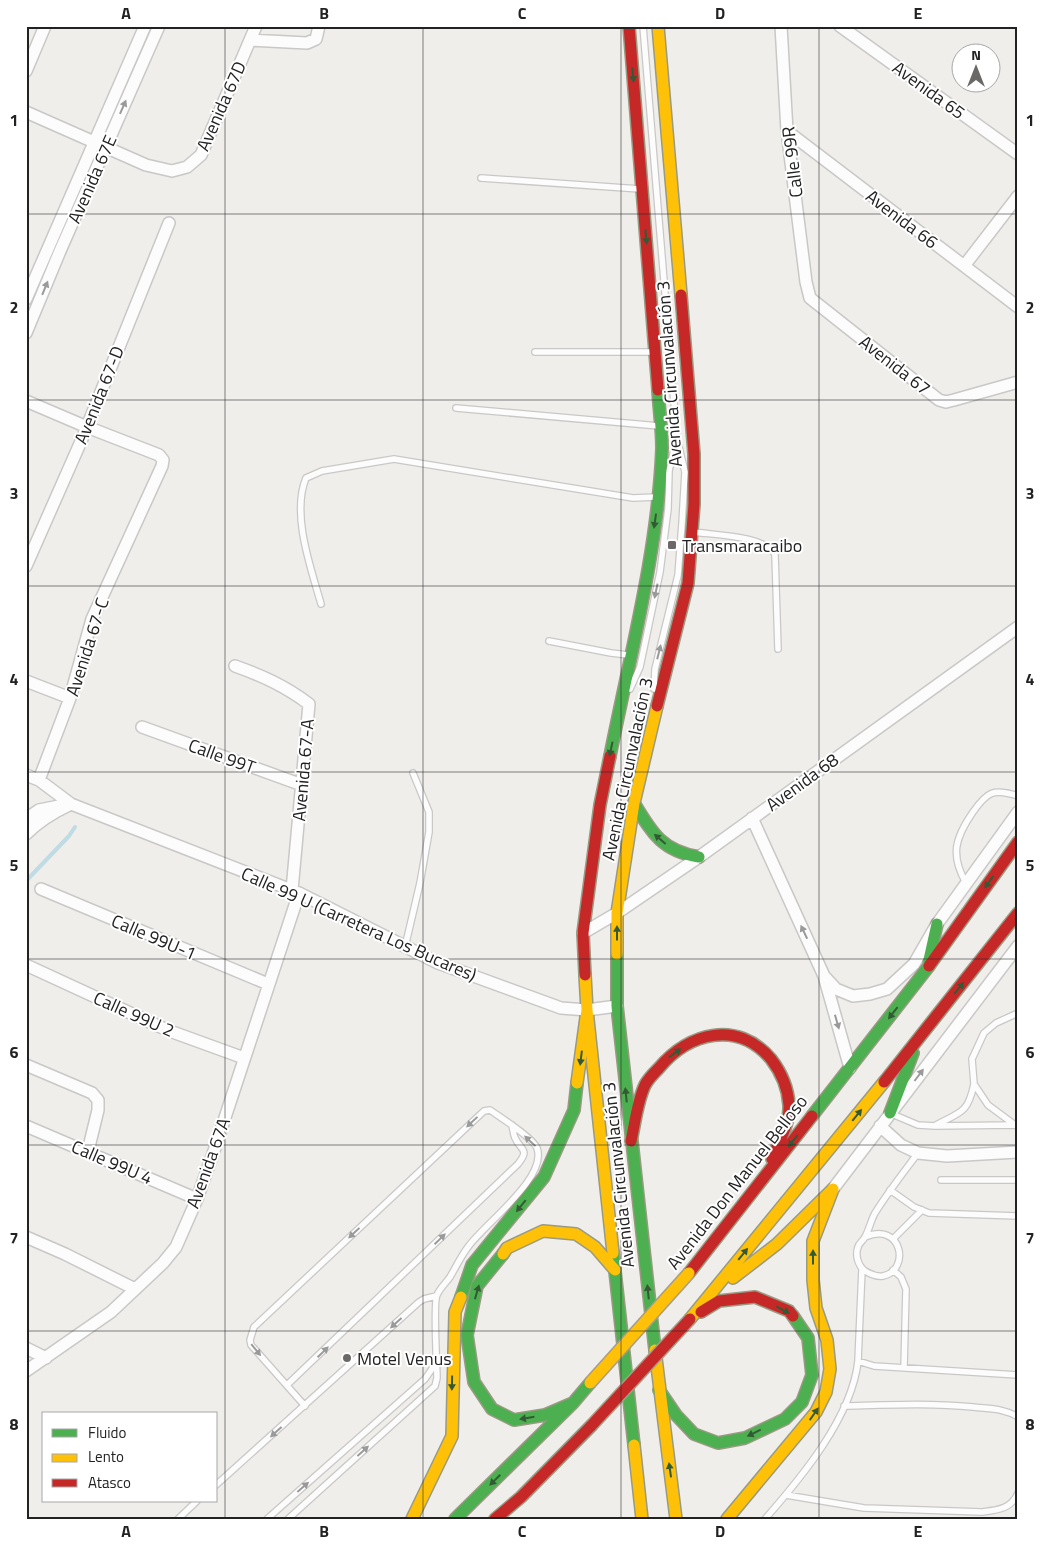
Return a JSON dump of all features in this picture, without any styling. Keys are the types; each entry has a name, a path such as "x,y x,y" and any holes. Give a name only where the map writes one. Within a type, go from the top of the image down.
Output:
{"main road":[{"name":"Avenida Circunvalación 3","path":"629,26 662,446 658,497 648,569 600,805 583,933 587,1010 642,1519"},
{"name":"Avenida Circunvalación 3","path":"658,26 694,454 694,504 688,583 634,803 617,913 617,1006 659,1390 676,1519"},
{"path":"634,803 642,820 656,836 677,853 699,857"},
{"name":"Avenida Don Manuel Belloso","path":"455,1519 573,1403 689,1273 927,968 1018,842"},
{"path":"495,1519 521,1497 591,1426 690,1319 920,1037 1018,913"},
{"path":"1006,928 1018,923"},
{"path":"927,968 937,924"},
{"path":"914,964 945,943"},
{"path":"412,1519 452,1436 455,1312 472,1265 544,1176 574,1110 587,1010"},
{"path":"631,1141 646,1085 665,1060 688,1043 715,1035 738,1036 757,1046 774,1061 784,1079 789,1105 786,1123 765,1177"},
{"path":"890,1114 920,1037"},
{"path":"710,1295 777,1244 833,1189"},
{"path":"727,1519 816,1412 826,1392 830,1369 827,1340 816,1308 813,1280 813,1241 833,1189"},
{"path":"573,1403 545,1415 514,1420 492,1409 474,1382 467,1335 477,1286 507,1248 543,1232 576,1234 594,1247 615,1270"},
{"path":"659,1390 676,1415 694,1434 718,1443 745,1438 785,1419 802,1402 812,1375 808,1338 789,1311 755,1297 719,1301 690,1319"},
{"path":"506,1519 521,1497"}],"street":[{"path":"26,71 45,26"},
{"name":"Avenida 67E","path":"26,299 145,26"},
{"name":"Avenida 67E","path":"26,333 159,26"},
{"name":"Avenida 67D","path":"106,146 146,164 172,171 187,166 201,155 256,26"},
{"path":"250,40 307,43 316,39 319,26"},
{"name":"Calle 99R","path":"781,26 787,130 806,282 810,298"},
{"name":"Avenida 65","path":"840,26 1018,154"},
{"path":"26,112 106,146"},
{"name":"Avenida 66","path":"787,130 1018,308"},
{"path":"964,266 1018,196"},
{"name":"Avenida 67-D","path":"26,566 87,427 169,223"},
{"name":"Avenida 67","path":"810,298 939,400 946,402 1018,382"},
{"path":"26,401 87,427"},
{"name":"Avenida 67-C","path":"39,780 70,698 92,619 162,466 163,460 159,455 87,427"},
{"name":"Avenida 68","path":"583,933 617,913 699,857 1018,627"},
{"name":"Avenida 67-A","path":"235,666 274,681 295,693 309,704 295,892"},
{"path":"26,681 70,698"},
{"name":"Calle 99T","path":"142,727 302,785"},
{"name":"Calle 99 U (Carretera Los Bucares)","path":"26,775 39,780 71,804 295,892 438,963 561,1008 587,1010 617,1006"},
{"path":"26,820 39,810 71,804"},
{"path":"26,834 45,818 71,804"},
{"path":"824,976 836,989 853,996 887,989 914,964 937,924 1018,812"},
{"path":"752,818 824,976 850,1068"},
{"name":"Calle 99U-1","path":"41,889 268,984"},
{"name":"Avenida 67A","path":"26,1371 111,1312 163,1263 176,1247 197,1199 215,1148 268,984 295,892"},
{"path":"833,1189 1018,946"},
{"name":"Calle 99U 2","path":"26,965 167,1030 244,1058"},
{"path":"26,1065 92,1092 98,1100 98,1110 88,1151"},
{"name":"Calle 99U 4","path":"26,1126 197,1199"},
{"path":"880,1126 901,1145 918,1153 947,1156 1018,1152"},
{"path":"26,1237 135,1289"},
{"path":"26,1348 46,1358"}],"lane":[{"path":"643,26 677,439 685,472 678,575 655,669 654,718"},
{"path":"481,178 642,189"},
{"path":"535,352 655,352"},
{"path":"456,408 661,426"},
{"path":"618,717 640,667 660,572 668,509 669,471 677,439"},
{"path":"321,604 300,524 302,488 306,478 322,471 394,459 633,498 658,497"},
{"path":"692,532 757,541 772,549 774,555 778,649"},
{"path":"549,641 611,654 630,655"},
{"path":"405,947 420,883 428,832 428,812 413,773"},
{"path":"966,883 958,868 956,850 958,836 966,822 984,797 996,792 1018,796"},
{"path":"935,1126 963,1112 970,1102 974,1084 972,1059 984,1032 996,1023 1018,1013"},
{"path":"974,1084 988,1105 1017,1124"},
{"path":"218,1483 305,1406 419,1302 436,1296 450,1278 467,1247 530,1178 538,1157 536,1146 512,1125 490,1110 484,1111 254,1327 250,1340 251,1345 305,1406"},
{"path":"890,1114 918,1124 935,1126 1017,1124"},
{"path":"287,1385 518,1164 524,1150 515,1138 512,1125"},
{"path":"865,1237 874,1233 884,1234 893,1239 899,1249 899,1260 893,1270 883,1276 871,1275 862,1268 857,1258 858,1246 865,1237 874,1215 890,1190 918,1153"},
{"path":"941,1180 1018,1180"},
{"path":"890,1190 914,1207 929,1213 1018,1216"},
{"path":"893,1239 922,1210"},
{"path":"764,1519 786,1495 831,1432 854,1384 858,1361 862,1268"},
{"path":"893,1270 901,1277 906,1289 904,1368"},
{"path":"288,1519 435,1386 437,1378 436,1296"},
{"path":"858,1361 874,1366 1018,1375"},
{"path":"266,1519 425,1379 437,1362"},
{"path":"844,1406 934,1404 999,1410 1010,1412 1018,1417"},
{"path":"786,1495 864,1508 982,1512 999,1510 1014,1501 1018,1493"},
{"path":"178,1519 197,1502"}],"waterway":[{"path":"26,881 69,836 75,827"}],"traffic: fast":[{"path":"610,756 642,603 655,525 662,448 658,390"},
{"path":"634,803 659,839 676,850 699,857"},
{"path":"929,960 937,924"},
{"path":"617,954 617,1006 655,1350"},
{"path":"812,1116 929,966"},
{"path":"890,1113 913,1053"},
{"path":"461,1297 472,1265 544,1177 574,1110 577,1083"},
{"path":"613,1253 634,1445"},
{"path":"503,1254 477,1286 467,1335 474,1382 492,1409 514,1420 545,1415 573,1403"},
{"path":"659,1390 676,1415 694,1434 718,1443 745,1438 785,1419 802,1402 812,1375 808,1338 793,1316"},
{"path":"455,1519 573,1403 590,1383"}],"traffic: slow":[{"path":"658,26 681,295"},
{"path":"617,954 617,913 634,803 657,706"},
{"path":"585,975 587,1010 613,1253"},
{"path":"577,1083 587,1010"},
{"path":"690,1319 884,1082"},
{"path":"727,1519 816,1412 826,1392 830,1369 827,1340 816,1308 813,1280 813,1241 833,1189"},
{"path":"733,1278 777,1244 833,1189"},
{"path":"503,1254 507,1248 543,1231 576,1234 595,1247 615,1270"},
{"path":"590,1383 689,1273"},
{"path":"412,1519 452,1436 455,1312 461,1297"},
{"path":"655,1350 676,1519"},
{"path":"634,1445 642,1519"}],"traffic: jam":[{"path":"629,26 658,390"},
{"path":"657,706 688,583 694,504 694,454 681,295"},
{"path":"585,975 583,933 600,805 610,756"},
{"path":"929,966 1018,842"},
{"path":"884,1082 1018,913"},
{"path":"631,1141 640,1098 645,1085 653,1074 671,1056 685,1046 699,1039 714,1035 729,1035 744,1039 758,1047 775,1064 786,1086 789,1105 788,1119 772,1159"},
{"path":"689,1273 812,1116"},
{"path":"701,1312 719,1301 755,1297 789,1311 793,1316"},
{"path":"591,1426 690,1319"},
{"path":"495,1519 521,1497 591,1426"}],"place":[{"name":"Transmaracaibo","path":"672,545"},
{"name":"Motel Venus","path":"347,1358"}]}
